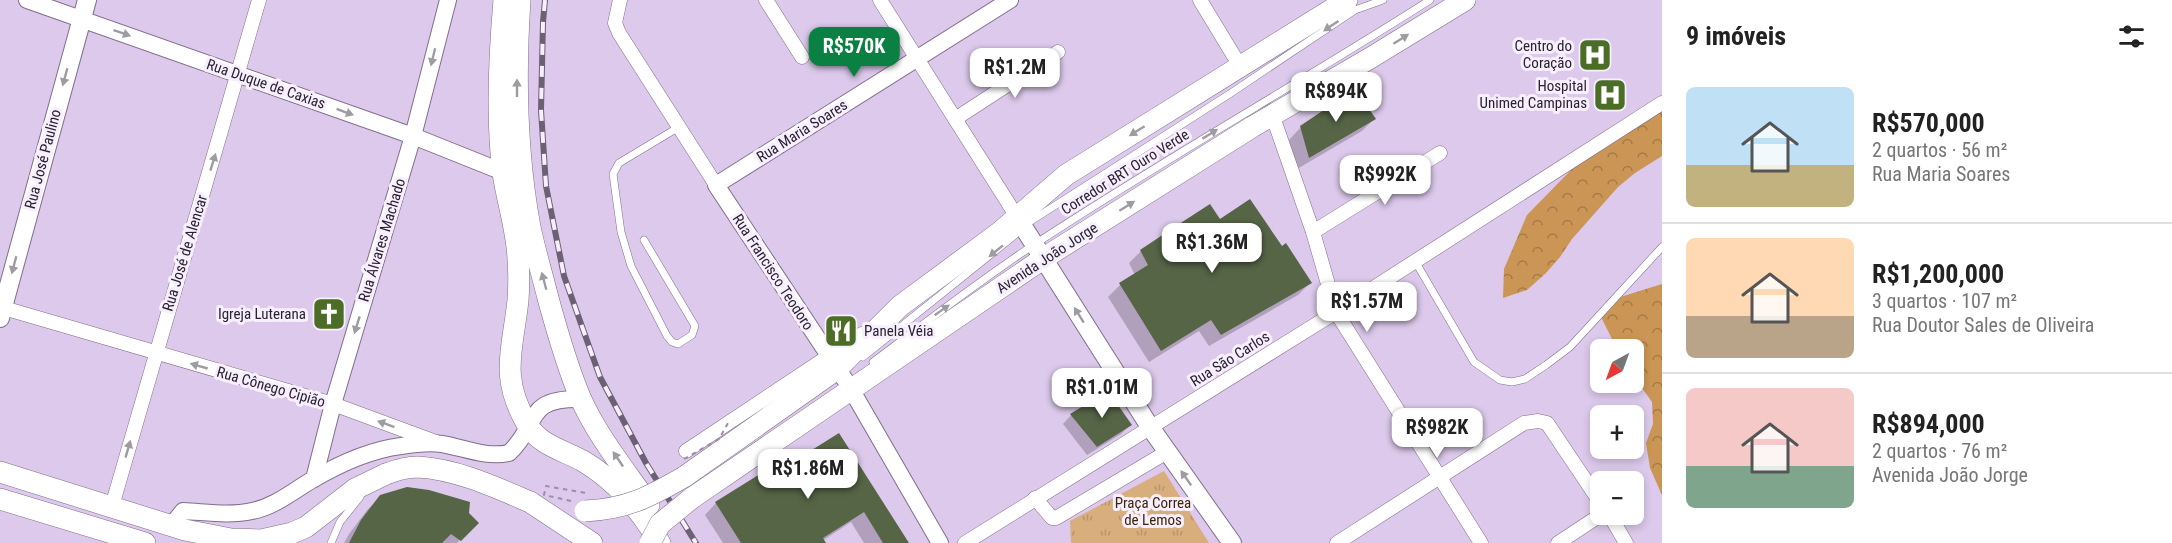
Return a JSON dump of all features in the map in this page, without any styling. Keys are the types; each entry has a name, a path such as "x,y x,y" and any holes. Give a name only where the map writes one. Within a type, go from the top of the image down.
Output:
{"main road":[{"name":"Rua José Paulino","path":"1,311 87,0"},
{"path":"504,0 500,38 503,172 519,265 518,301 509,368 515,397 528,426 537,437 582,461 612,483 642,513 660,543"},
{"path":"520,0 516,54 517,111 525,194 530,227 564,352 581,399 674,543"},
{"name":"Avenida João Jorge","path":"650,543 660,524 692,498 851,389 1039,252 1465,0"},
{"path":"530,502 568,510 609,510 634,503 683,463 833,363 900,306 1014,228 1066,175 1240,66 1355,3"},
{"path":"1014,228 1039,252 1150,427 1232,543"},
{"path":"0,472 171,526 231,539 261,540 292,533 306,527 367,482 400,469 417,467 441,470 487,484 530,502 592,543"},
{"path":"305,543 346,497"},
{"path":"0,499 103,537 145,543"}],"street":[{"name":"Rua Duque de Caxias","path":"27,0 413,136 503,172"},
{"name":"Rua José de Alencar","path":"112,506 259,0"},
{"name":"Rua Álvares Machado","path":"314,479 333,404 413,136 448,0"},
{"name":"Rua Francisco Teodoro","path":"620,0 615,23 619,33 851,389 940,543"},
{"path":"766,0 802,57"},
{"path":"879,0 955,119 1014,228"},
{"name":"Rua Maria Soares","path":"716,185 1010,0"},
{"path":"1200,0 1240,66"},
{"path":"955,119 1058,52"},
{"name":"Rua São Carlos","path":"964,543 1336,312 1662,103"},
{"path":"1272,114 1336,312 1481,543"},
{"path":"1312,232 1440,153"},
{"name":"Rua Cônego Cipião","path":"1,311 333,404 441,444 483,454 500,455 512,450 537,410 545,404 553,400 581,399"},
{"path":"683,463 729,423 833,363"},
{"path":"1337,543 1524,423 1538,421 1547,423 1590,487"},
{"path":"171,526 183,511 216,513 253,511 281,500 314,479 355,459 388,449 441,444"},
{"path":"1035,498 1052,518 1056,518 1167,452"},
{"path":"1558,543 1590,522"},
{"path":"1615,525 1626,543"}],"lane":[{"name":"Corredor BRT Ouro Verde","path":"833,363 855,363 1014,228 1231,93 1355,3 1383,0"},
{"name":"Corredor BRT Ouro Verde","path":"871,364 932,317 1039,252 1234,119 1359,46 1430,0"},
{"path":"644,240 695,326 692,335 678,344 666,336 631,266 621,232 613,174 619,164 679,127"},
{"path":"1415,261 1474,362 1500,380 1512,382 1525,379 1570,347 1662,248"},
{"path":"851,389 862,371"},
{"path":"331,543 346,513 385,474"}],"path":[{"path":"683,463 719,438 729,423"},
{"path":"577,502 544,495 546,486 591,494"}],"green space":[{"path":"1662,106 1662,156 1618,187 1572,239 1546,273 1527,290 1503,298 1504,269 1527,215 1573,168"},
{"path":"1662,284 1662,495 1650,468 1646,443 1653,424 1652,402 1644,391 1644,339 1612,339 1598,311 1614,299"},
{"name":"Praça Correa de Lemos","path":"1164,471 1209,543 1071,543 1070,521"}],"building":[{"path":"1355,89 1376,119 1309,158 1300,126"},
{"path":"1250,199 1282,246 1286,243 1312,283 1221,335 1211,320 1161,351 1119,283 1148,265 1140,250 1210,204 1220,219"},
{"path":"1108,391 1132,425 1097,447 1070,414"},
{"path":"839,433 909,543 883,543 864,512 823,538 826,543 741,543 715,502 776,464 780,470"},
{"path":"407,487 429,490 470,502 469,513 479,523 461,541 451,534 442,543 349,543 361,520 380,495"}],"railway":[{"path":"545,0 541,110 546,186 564,276 600,377 646,463 696,543"}],"place":[{"name":"Centro do Coração","path":"1595,55"},
{"name":"Hospital Unimed Campinas","path":"1610,95"},
{"name":"Igreja Luterana","path":"329,314"},
{"name":"Panela Véia","path":"841,331"}]}
